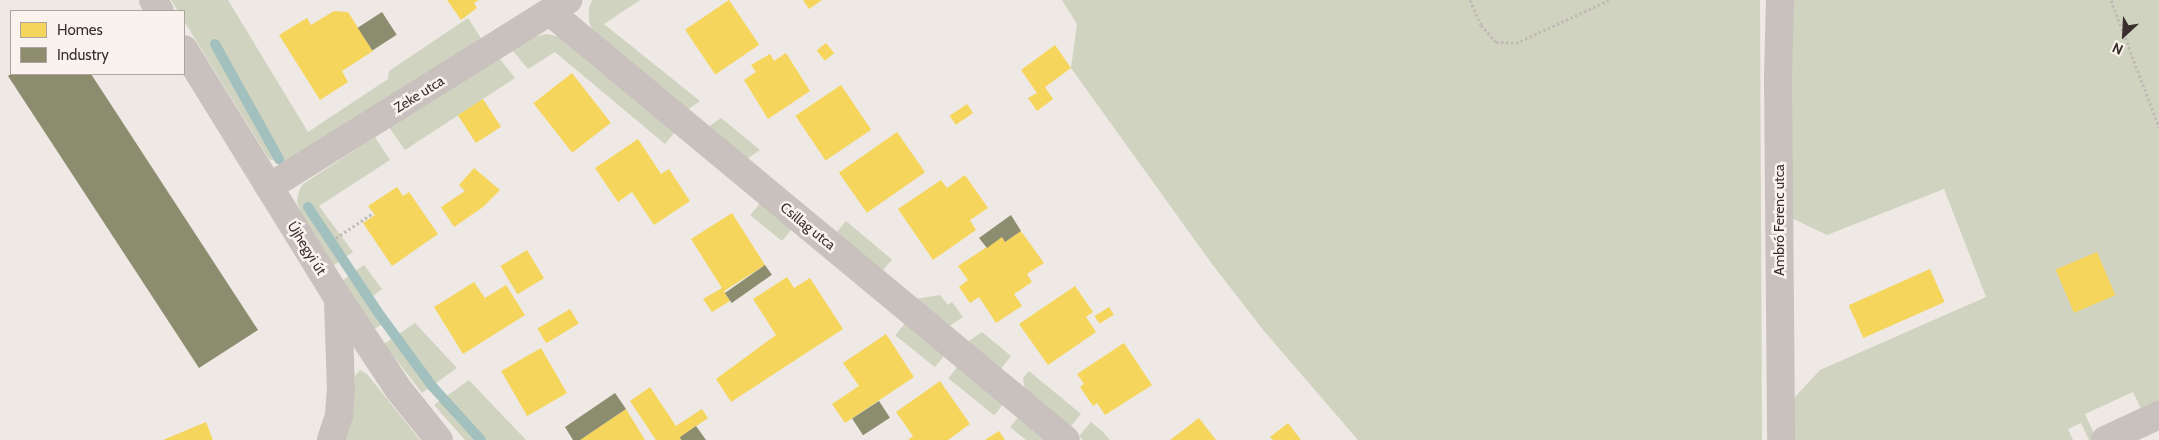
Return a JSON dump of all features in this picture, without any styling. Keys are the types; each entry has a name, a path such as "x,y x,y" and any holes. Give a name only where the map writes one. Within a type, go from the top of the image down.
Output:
{"street":[{"name":"Ambró Ferenc utca","path":"1780,0 1778,88 1781,440"},
{"name":"Zeke utca","path":"269,187 559,6"},
{"name":"Csillag utca","path":"559,6 1066,440"},
{"name":"Újhegyi út","path":"185,51 338,298 399,390 439,440"},
{"path":"331,440 339,415 341,389 338,298"},
{"path":"2105,440 2159,415"}],"path":[{"path":"1470,0 1481,25 1496,42 1516,43 1610,0"},
{"path":"2111,0 2159,127"},
{"path":"336,238 373,212"}],"green space":[{"path":"171,0 228,0 308,132 388,79 389,71 468,18 482,40 287,162 278,162 269,159 185,23 185,10 177,10"},
{"path":"592,0 640,0 604,24 700,101 686,111 594,34 589,22 589,8"},
{"path":"1062,0 1760,0 1762,440 1358,440 1264,331 1212,264 1071,68 1077,24"},
{"path":"1780,0 2159,0 2159,415 2147,421 2133,392 2085,414 2097,440 2089,440 2081,423 2068,429 2073,440 1781,440 1781,412 1820,370 1986,297 1944,189 1827,235 1779,212"},
{"path":"547,34 560,37 675,132 665,144 555,52 528,69 513,51 535,37"},
{"path":"500,59 515,78 405,150 389,127"},
{"path":"721,118 760,150 747,159 708,127"},
{"path":"375,137 390,160 319,206 353,252 333,266 301,213 297,202 299,191 303,184"},
{"path":"761,202 793,228 782,241 750,215"},
{"path":"846,221 892,260 880,273 834,235"},
{"path":"364,265 382,289 369,299 385,322 373,330 342,281"},
{"path":"940,295 948,305 952,302 963,317 948,327 916,299"},
{"path":"906,322 946,354 935,367 895,335"},
{"path":"415,323 457,368 422,393 384,344"},
{"path":"982,332 1011,356 1000,370 966,343"},
{"path":"959,365 1005,402 994,415 948,378"},
{"path":"360,370 367,374 420,440 345,440 352,420 355,376"},
{"path":"1029,371 1081,414 1070,427 1025,390 1023,378"},
{"path":"469,380 526,440 465,440 434,405"},
{"path":"1020,415 1051,440 1026,440 1010,427"},
{"path":"1091,422 1110,440 1083,440 1079,436"}],"building: Homes":[{"path":"447,0 479,0 474,3 477,8 461,20"},
{"path":"729,0 759,45 715,74 685,30"},
{"path":"803,0 822,0 809,9"},
{"path":"334,11 348,12 373,51 342,71 348,82 320,100 279,35 307,18 311,25"},
{"path":"826,43 834,53 825,61 817,51"},
{"path":"1055,45 1071,68 1045,87 1053,99 1037,111 1028,98 1037,93 1021,70"},
{"path":"786,53 810,91 768,119 744,80 756,72 751,65 770,54 774,61"},
{"path":"572,73 611,123 572,153 533,103"},
{"path":"841,85 871,130 826,161 795,116"},
{"path":"483,99 501,127 476,143 458,115"},
{"path":"967,104 973,113 956,125 950,116"},
{"path":"897,132 925,172 867,213 839,173"},
{"path":"638,139 661,174 669,169 690,201 654,225 632,192 618,202 595,168"},
{"path":"474,168 500,190 483,207 454,227 441,207 465,191 459,185"},
{"path":"965,175 988,208 970,220 976,230 933,260 898,209 941,180 947,188"},
{"path":"397,187 403,196 409,192 438,234 392,266 363,223 375,215 368,206"},
{"path":"732,213 765,265 724,291 730,301 712,312 703,299 722,288 691,239"},
{"path":"1021,231 1044,263 1027,274 1032,282 1014,294 1022,306 996,323 979,297 970,303 959,287 968,280 958,266 1002,237 1005,242"},
{"path":"527,250 544,278 517,294 500,266"},
{"path":"2097,252 2115,295 2074,313 2056,270"},
{"path":"1930,269 1945,302 1863,338 1849,305"},
{"path":"787,277 794,288 810,278 843,329 731,402 716,379 776,335 753,299"},
{"path":"474,282 485,298 506,285 525,315 463,354 434,307"},
{"path":"1075,286 1093,312 1086,317 1096,332 1048,365 1019,324"},
{"path":"1109,307 1114,315 1099,324 1095,316"},
{"path":"570,309 579,324 546,343 537,329"},
{"path":"886,334 914,377 845,423 832,404 859,386 843,363"},
{"path":"1124,343 1152,385 1105,415 1097,403 1093,406 1080,387 1084,384 1077,374"},
{"path":"541,348 567,393 527,416 501,371"},
{"path":"940,381 970,424 948,440 908,440 913,436 896,412"},
{"path":"650,387 676,426 702,409 708,418 680,437 681,440 656,440 630,401"},
{"path":"626,409 645,440 580,440"},
{"path":"1199,418 1216,440 1170,440"},
{"path":"206,422 213,440 163,440"},
{"path":"1288,423 1301,440 1273,440 1270,437"},
{"path":"999,431 1005,440 985,440"}],"building: Industry":[{"path":"382,12 397,35 372,50 358,28"},
{"path":"92,75 258,330 199,368 8,76"},
{"path":"1011,215 1021,231 1005,242 1002,237 987,248 979,238"},
{"path":"765,265 772,275 732,303 725,293"},
{"path":"615,393 626,409 580,440 573,440 565,427"},
{"path":"879,401 890,418 863,435 852,418"},
{"path":"696,426 706,440 681,440 680,437"}],"waterway":[{"path":"215,44 279,159"},
{"path":"308,207 377,311 432,386 481,440"}]}
